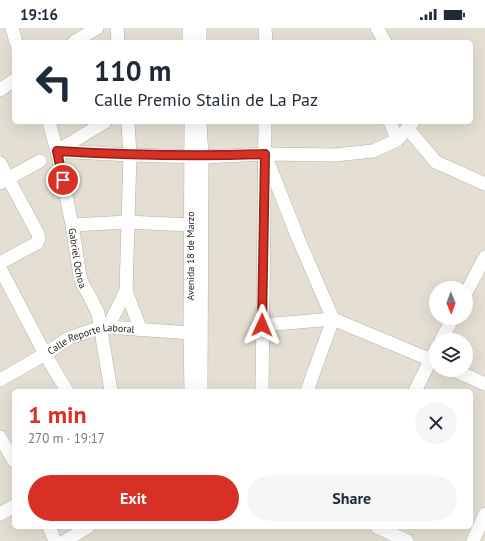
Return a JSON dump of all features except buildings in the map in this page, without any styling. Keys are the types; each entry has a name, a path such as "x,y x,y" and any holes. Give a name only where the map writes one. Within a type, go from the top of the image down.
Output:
{"street":[{"path":"12,28 15,40"},
{"path":"77,40 97,28"},
{"path":"116,28 118,40"},
{"path":"194,39 200,28"},
{"path":"265,28 266,40"},
{"path":"377,28 384,40"},
{"path":"0,89 12,81"},
{"name":"Gabriel Ochoa","path":"50,124 57,151 72,224 80,276 104,328 111,389"},
{"path":"57,151 101,124"},
{"path":"128,124 130,156 126,291 141,330"},
{"name":"Avenida 18 de Marzo","path":"191,124 197,156 201,389"},
{"name":"Avenida 18 de Marzo","path":"191,389 190,225 200,124"},
{"path":"262,389 265,124"},
{"path":"391,124 397,140"},
{"path":"57,151 130,156 265,154 335,155 373,151 397,140 410,125 436,162 485,184"},
{"path":"265,154 298,238 334,319 308,389"},
{"path":"4,181 40,161"},
{"path":"0,162 4,181 38,234 39,238 37,243 0,262"},
{"path":"72,224 127,222 190,225"},
{"path":"472,281 485,257"},
{"path":"0,268 45,354 66,389"},
{"path":"104,328 126,291"},
{"path":"262,325 334,319 429,355"},
{"name":"Calle Reporte Laboral","path":"0,380 69,338 104,328 190,333"},
{"path":"416,389 429,366"},
{"path":"470,377 485,384"},
{"path":"1,441 12,458"},
{"path":"0,514 12,507"},
{"path":"479,534 485,514"},
{"path":"50,529 55,541"},
{"path":"65,541 85,529"},
{"path":"381,529 407,541"}],"route":[{"path":"63,180 57,151 130,156 202,157 265,154 262,325"}]}
